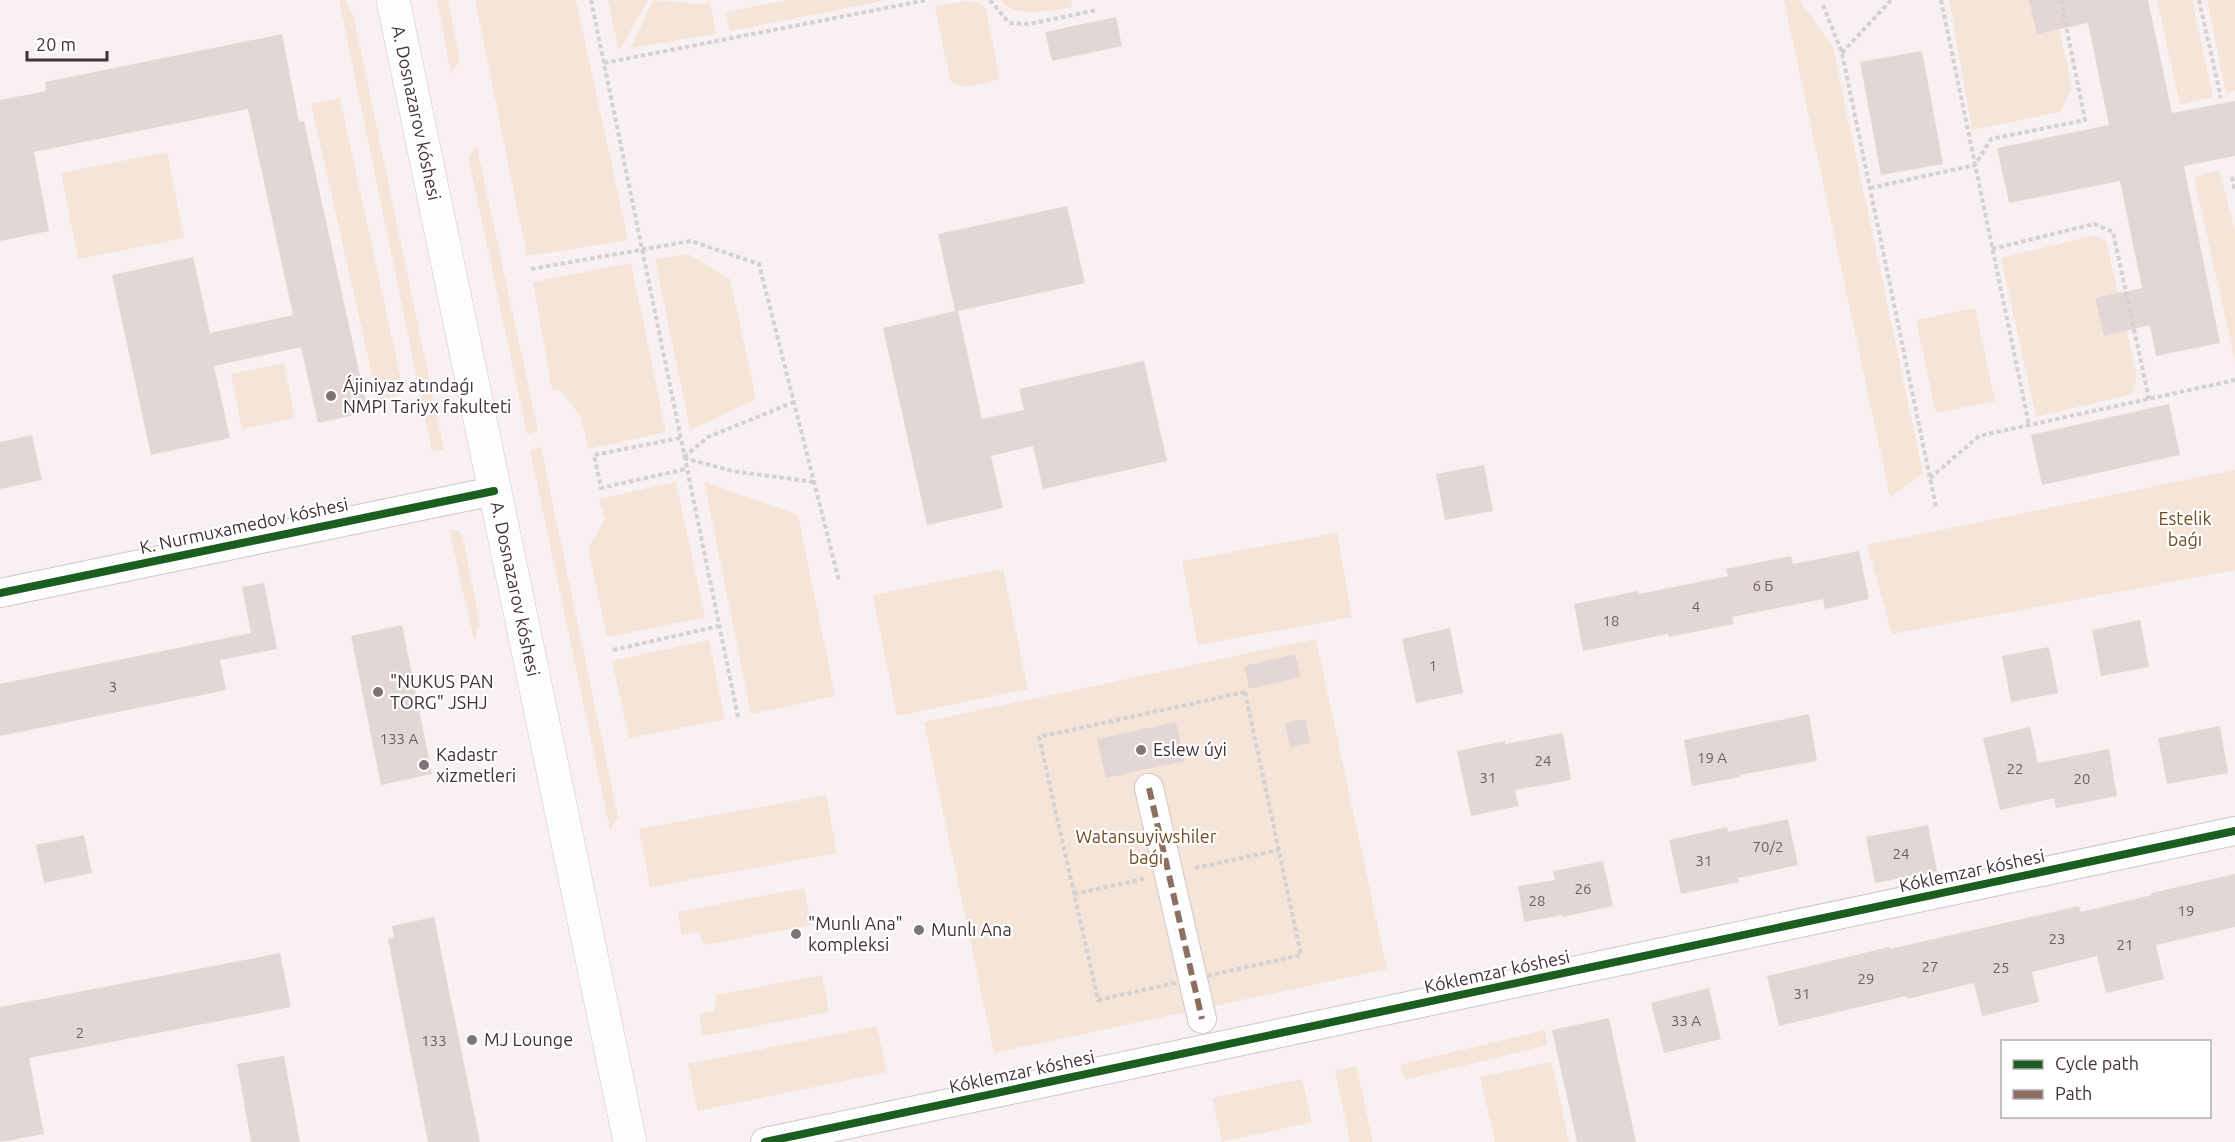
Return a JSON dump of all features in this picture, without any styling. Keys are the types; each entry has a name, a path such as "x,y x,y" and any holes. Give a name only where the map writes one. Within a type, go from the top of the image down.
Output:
{"main road":[{"name":"A. Dosnazarov kóshesi","path":"393,0 630,1142"}],"street":[{"name":"K. Nurmuxamedov kóshesi","path":"0,593 494,491"},
{"path":"1149,788 1202,1019"},
{"name":"Kóklemzar kóshesi","path":"765,1142 2235,831"}],"path":[{"path":"591,0 738,717"},
{"path":"604,63 927,0"},
{"path":"990,0 1009,23 1029,24 1097,10"},
{"path":"1842,53 1891,0"},
{"path":"1941,0 2029,425"},
{"path":"1870,188 1975,165 1991,139 2085,120 2061,0"},
{"path":"2199,0 2221,98"},
{"path":"1822,5 1842,53 1936,507"},
{"path":"2232,177 2235,191"},
{"path":"1992,249 2094,224 2113,232 2149,399"},
{"path":"531,269 691,241 759,264 838,581"},
{"path":"1930,478 1979,436 2235,380"},
{"path":"684,458 708,437 794,402"},
{"path":"680,438 594,455 601,488 686,469"},
{"path":"684,458 732,471 814,482"},
{"path":"613,650 719,626"},
{"path":"1098,1000 1039,737 1245,692 1301,955"},
{"path":"417,700 426,698"}],"green space":[{"path":"339,0 345,0 354,18 444,450 432,451"},
{"path":"437,0 448,0 460,61 451,74"},
{"path":"475,0 576,0 628,240 527,256"},
{"path":"608,0 648,0 619,51"},
{"path":"653,0 710,3 716,34 631,48"},
{"path":"788,0 887,0 730,31 726,12"},
{"path":"1002,0 1071,0 1072,7 1028,12 1011,8 1003,4"},
{"path":"1784,0 1799,0 1833,47 1923,473 1890,497"},
{"path":"1949,0 2053,0 2072,87 2060,112 1972,130"},
{"path":"2157,0 2192,0 2213,97 2180,105"},
{"path":"2207,0 2235,0 2235,91 2226,93"},
{"path":"966,1 977,2 986,9 1000,79 960,86 950,79 935,7"},
{"path":"340,98 404,394 378,401 311,104"},
{"path":"477,147 538,431 527,434 468,156"},
{"path":"167,152 184,238 78,259 61,173"},
{"path":"2219,170 2235,231 2235,361 2194,177"},
{"path":"2095,235 2106,241 2137,376 2132,394 2036,417 2001,258"},
{"path":"688,254 730,279 756,399 690,430 655,259"},
{"path":"631,263 666,432 588,449 581,417 561,391 552,390 533,282"},
{"path":"1975,308 1995,401 1936,413 1916,320"},
{"path":"284,363 295,418 242,429 231,374"},
{"path":"541,447 618,817 610,830 530,450"},
{"name":"Estelik baǵı","path":"2235,470 2235,570 1892,634 1867,545"},
{"path":"676,482 705,617 607,637 588,548 605,520 599,499"},
{"path":"704,482 798,515 835,696 751,714"},
{"path":"449,529 458,531 463,537 480,624 474,640"},
{"path":"1337,533 1352,617 1198,645 1182,561"},
{"path":"1003,569 1028,689 897,716 873,595"},
{"name":"Watansuyiwshiler baǵı","path":"1316,639 1387,969 994,1053 924,722"},
{"path":"709,640 725,719 629,738 612,661"},
{"path":"826,795 837,853 650,887 639,829"},
{"path":"804,888 811,925 705,945 698,932 682,935 678,912"},
{"path":"822,975 829,1012 703,1036 699,1014 714,1011 716,995"},
{"path":"877,1026 887,1072 698,1111 688,1064"},
{"path":"1545,1030 1547,1045 1405,1080 1400,1065"},
{"path":"1552,1062 1569,1142 1495,1142 1480,1077"},
{"path":"1356,1066 1373,1142 1350,1142 1335,1071"},
{"path":"1302,1079 1312,1122 1222,1142 1212,1098"}],"building":[{"path":"2029,0 2148,0 2172,113 2235,101 2235,156 2184,166 2220,343 2156,356 2150,325 2104,336 2095,298 2142,288 2120,181 2009,203 1997,148 2109,125 2088,23 2037,34"},
{"path":"1116,17 1122,46 1052,61 1045,32"},
{"path":"282,34 299,122 304,121 368,412 318,423 301,347 214,366 230,438 151,455 112,275 193,257 210,333 293,315 248,109 34,152 49,231 0,241 0,100 46,91 45,82"},
{"path":"1922,51 1943,164 1881,175 1860,62"},
{"path":"1067,206 1085,283 958,311 982,419 1024,410 1019,389 1144,361 1167,461 1043,489 1033,446 991,456 1003,508 927,525 883,328 955,311 938,234"},
{"path":"2169,404 2180,455 2042,485 2031,435"},
{"path":"32,435 42,480 0,489 0,442"},
{"path":"1484,465 1493,511 1445,520 1436,474"},
{"path":"1859,551 1869,599 1825,609 1823,599 1732,617 1734,624 1583,651 1574,604 1728,576 1726,569 1791,556 1793,564"},
{"path":"264,583 277,649 220,660 226,690 0,736 0,684 251,633 242,587"},
{"path":"2140,620 2149,667 2101,676 2092,630"},
{"path":"402,625 432,774 381,785 351,636"},
{"path":"1450,628 1463,693 1416,703 1402,639"},
{"path":"2049,647 2058,693 2011,702 2002,656"},
{"path":"1295,654 1301,677 1249,689 1244,666"},
{"path":"1809,714 1817,761 1692,786 1684,740"},
{"path":"1305,719 1310,743 1290,747 1285,723"},
{"name":"Eslew úyi","path":"1176,722 1185,761 1106,778 1097,739"},
{"path":"2220,726 2228,773 2167,784 2158,738"},
{"path":"2030,727 2038,763 2109,749 2117,796 2056,808 2054,798 2000,810 1983,738"},
{"path":"1563,733 1571,780 1515,790 1519,806 1471,816 1457,751 1505,741 1505,744"},
{"path":"1788,819 1798,865 1738,878 1739,882 1681,894 1669,840 1727,827 1728,832"},
{"path":"1928,825 1937,871 1875,883 1866,837"},
{"path":"84,835 92,873 44,883 36,845"},
{"path":"1603,861 1613,906 1563,917 1563,915 1524,922 1518,886 1555,880 1553,871"},
{"path":"2235,874 2235,927 2156,945 2164,979 2106,993 2097,956 2032,972 2039,1002 1982,1016 1974,983 1907,999 1906,996 1779,1026 1767,976 2079,906 2081,912"},
{"path":"434,917 480,1142 428,1142 388,939 394,937 392,926"},
{"path":"280,953 291,1007 29,1058 44,1134 0,1142 0,1007"},
{"path":"1709,988 1721,1039 1664,1053 1651,1003"},
{"path":"1609,1018 1636,1142 1577,1142 1552,1030"},
{"path":"284,1056 300,1142 251,1142 237,1064"}],"marked path":[{"path":"1149,788 1202,1019"}],"cycle path":[{"path":"0,593 494,491"},
{"path":"765,1142 2235,831"}],"place":[{"name":"Ájiniyaz atındaǵı NMPI Tariyx fakulteti","path":"331,396"},
{"name":"\"NUKUS PAN TORG\" JSHJ","path":"378,692"},
{"name":"Eslew úyi","path":"1141,750"},
{"name":"Kadastr xizmetleri","path":"424,765"},
{"name":"Munlı Ana","path":"919,930"},
{"name":"\"Munlı Ana\" kompleksi","path":"796,934"},
{"name":"MJ Lounge","path":"472,1040"}]}
